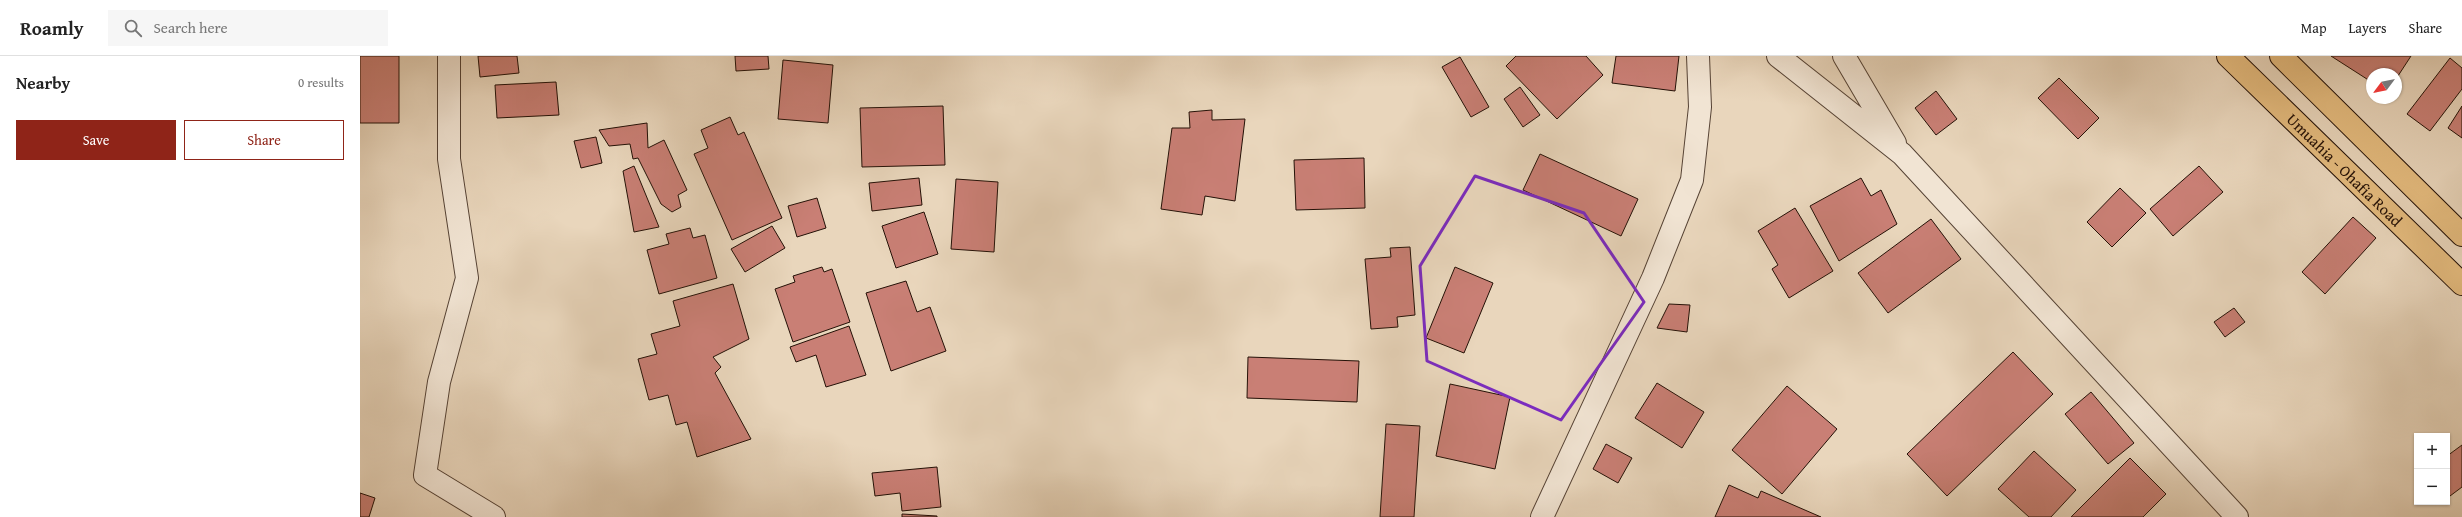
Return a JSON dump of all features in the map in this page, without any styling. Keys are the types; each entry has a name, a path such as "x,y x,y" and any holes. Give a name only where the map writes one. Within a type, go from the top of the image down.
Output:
{"main road":[{"name":"Umuahia - Ohafia Road","path":"2228,56 2462,284"},
{"path":"2281,56 2462,235"}],"street":[{"path":"449,56 449,159 467,278 439,382 425,475 494,517"},
{"path":"1542,517 1653,278 1692,180 1700,107 1698,56"},
{"path":"1778,56 1902,154 2237,517"},
{"path":"1844,56 1902,154"}],"highlighted area":[{"path":"1475,176 1584,213 1644,302 1561,420 1427,361 1420,266"}],"building":[{"path":"360,56 399,56 399,123 360,123"},
{"path":"478,56 517,56 519,73 480,77"},
{"path":"735,56 768,56 769,69 736,71"},
{"path":"1516,56 1586,56 1603,75 1557,119 1506,66"},
{"path":"1616,56 1679,56 1675,91 1612,83"},
{"path":"2331,56 2411,56 2402,70 2402,68 2366,68 2366,78"},
{"path":"1460,57 1489,107 1471,117 1442,67"},
{"path":"2450,58 2462,68 2462,89 2430,131 2407,114"},
{"path":"783,60 833,65 828,123 778,119"},
{"path":"2059,78 2099,118 2078,139 2038,98"},
{"path":"556,82 559,115 497,118 495,85"},
{"path":"1520,87 1540,115 1523,127 1504,99"},
{"path":"1936,91 1957,119 1936,135 1915,108"},
{"path":"943,106 945,165 862,167 860,108"},
{"path":"2462,106 2462,138 2448,128"},
{"path":"1212,110 1212,120 1245,119 1235,201 1205,196 1202,215 1161,209 1172,128 1190,128 1189,112"},
{"path":"730,117 738,135 744,132 782,218 732,240 694,154 708,148 701,130"},
{"path":"647,123 648,148 664,140 687,190 678,195 681,207 672,212 661,204 638,158 633,159 630,144 609,146 599,130"},
{"path":"596,137 602,163 581,168 574,141"},
{"path":"1540,154 1638,199 1621,236 1523,190"},
{"path":"1364,158 1365,208 1296,210 1294,160"},
{"path":"634,166 659,227 634,232 623,171"},
{"path":"2199,166 2223,192 2173,236 2150,209"},
{"path":"919,178 922,205 872,211 869,183"},
{"path":"1861,178 1871,196 1881,190 1897,224 1839,261 1810,206"},
{"path":"956,179 998,182 994,252 951,249"},
{"path":"2120,188 2146,213 2112,247 2087,222"},
{"path":"817,198 826,228 797,237 788,206"},
{"path":"1795,208 1833,271 1789,298 1772,269 1778,265 1758,231"},
{"path":"924,212 938,254 896,268 882,226"},
{"path":"2353,217 2376,238 2325,294 2302,272"},
{"path":"1931,219 1961,259 1888,313 1858,273"},
{"path":"772,226 785,248 745,272 731,249"},
{"path":"690,228 693,238 705,235 717,278 659,294 647,250 669,244 666,234"},
{"path":"1410,247 1415,315 1397,317 1398,327 1371,329 1365,259 1391,257 1390,248"},
{"path":"822,267 824,272 832,269 850,322 793,342 775,289 795,282 793,276"},
{"path":"1455,267 1493,283 1464,353 1426,338"},
{"path":"906,281 917,312 930,307 946,351 891,371 866,293"},
{"path":"733,284 749,339 713,357 721,367 715,373 751,439 697,457 687,422 676,425 668,395 649,400 638,359 657,354 651,334 680,326 673,301"},
{"path":"1669,304 1690,305 1687,332 1657,328"},
{"path":"2234,308 2245,322 2225,337 2214,322"},
{"path":"849,326 866,375 826,387 816,355 796,362 790,347"},
{"path":"2013,352 2053,394 1947,496 1907,454"},
{"path":"1248,357 1359,361 1357,402 1247,398"},
{"path":"1657,383 1704,412 1682,448 1635,418"},
{"path":"1450,384 1510,397 1495,469 1436,456"},
{"path":"1787,386 1837,429 1782,494 1732,450"},
{"path":"2091,392 2134,443 2108,464 2065,414"},
{"path":"1386,424 1420,426 1414,517 1380,517"},
{"path":"1606,444 1632,458 1618,483 1593,469"},
{"path":"2462,445 2462,487 2450,496 2450,469 2450,454"},
{"path":"2034,451 2076,490 2051,517 2029,517 1998,489"},
{"path":"2130,458 2166,494 2143,517 2071,517"},
{"path":"937,467 941,507 902,511 900,493 875,496 872,473"},
{"path":"1729,485 1758,498 1761,491 1821,517 1715,517"},
{"path":"360,493 375,498 369,517 360,517"},
{"path":"902,514 937,516 937,517 902,517"}]}
